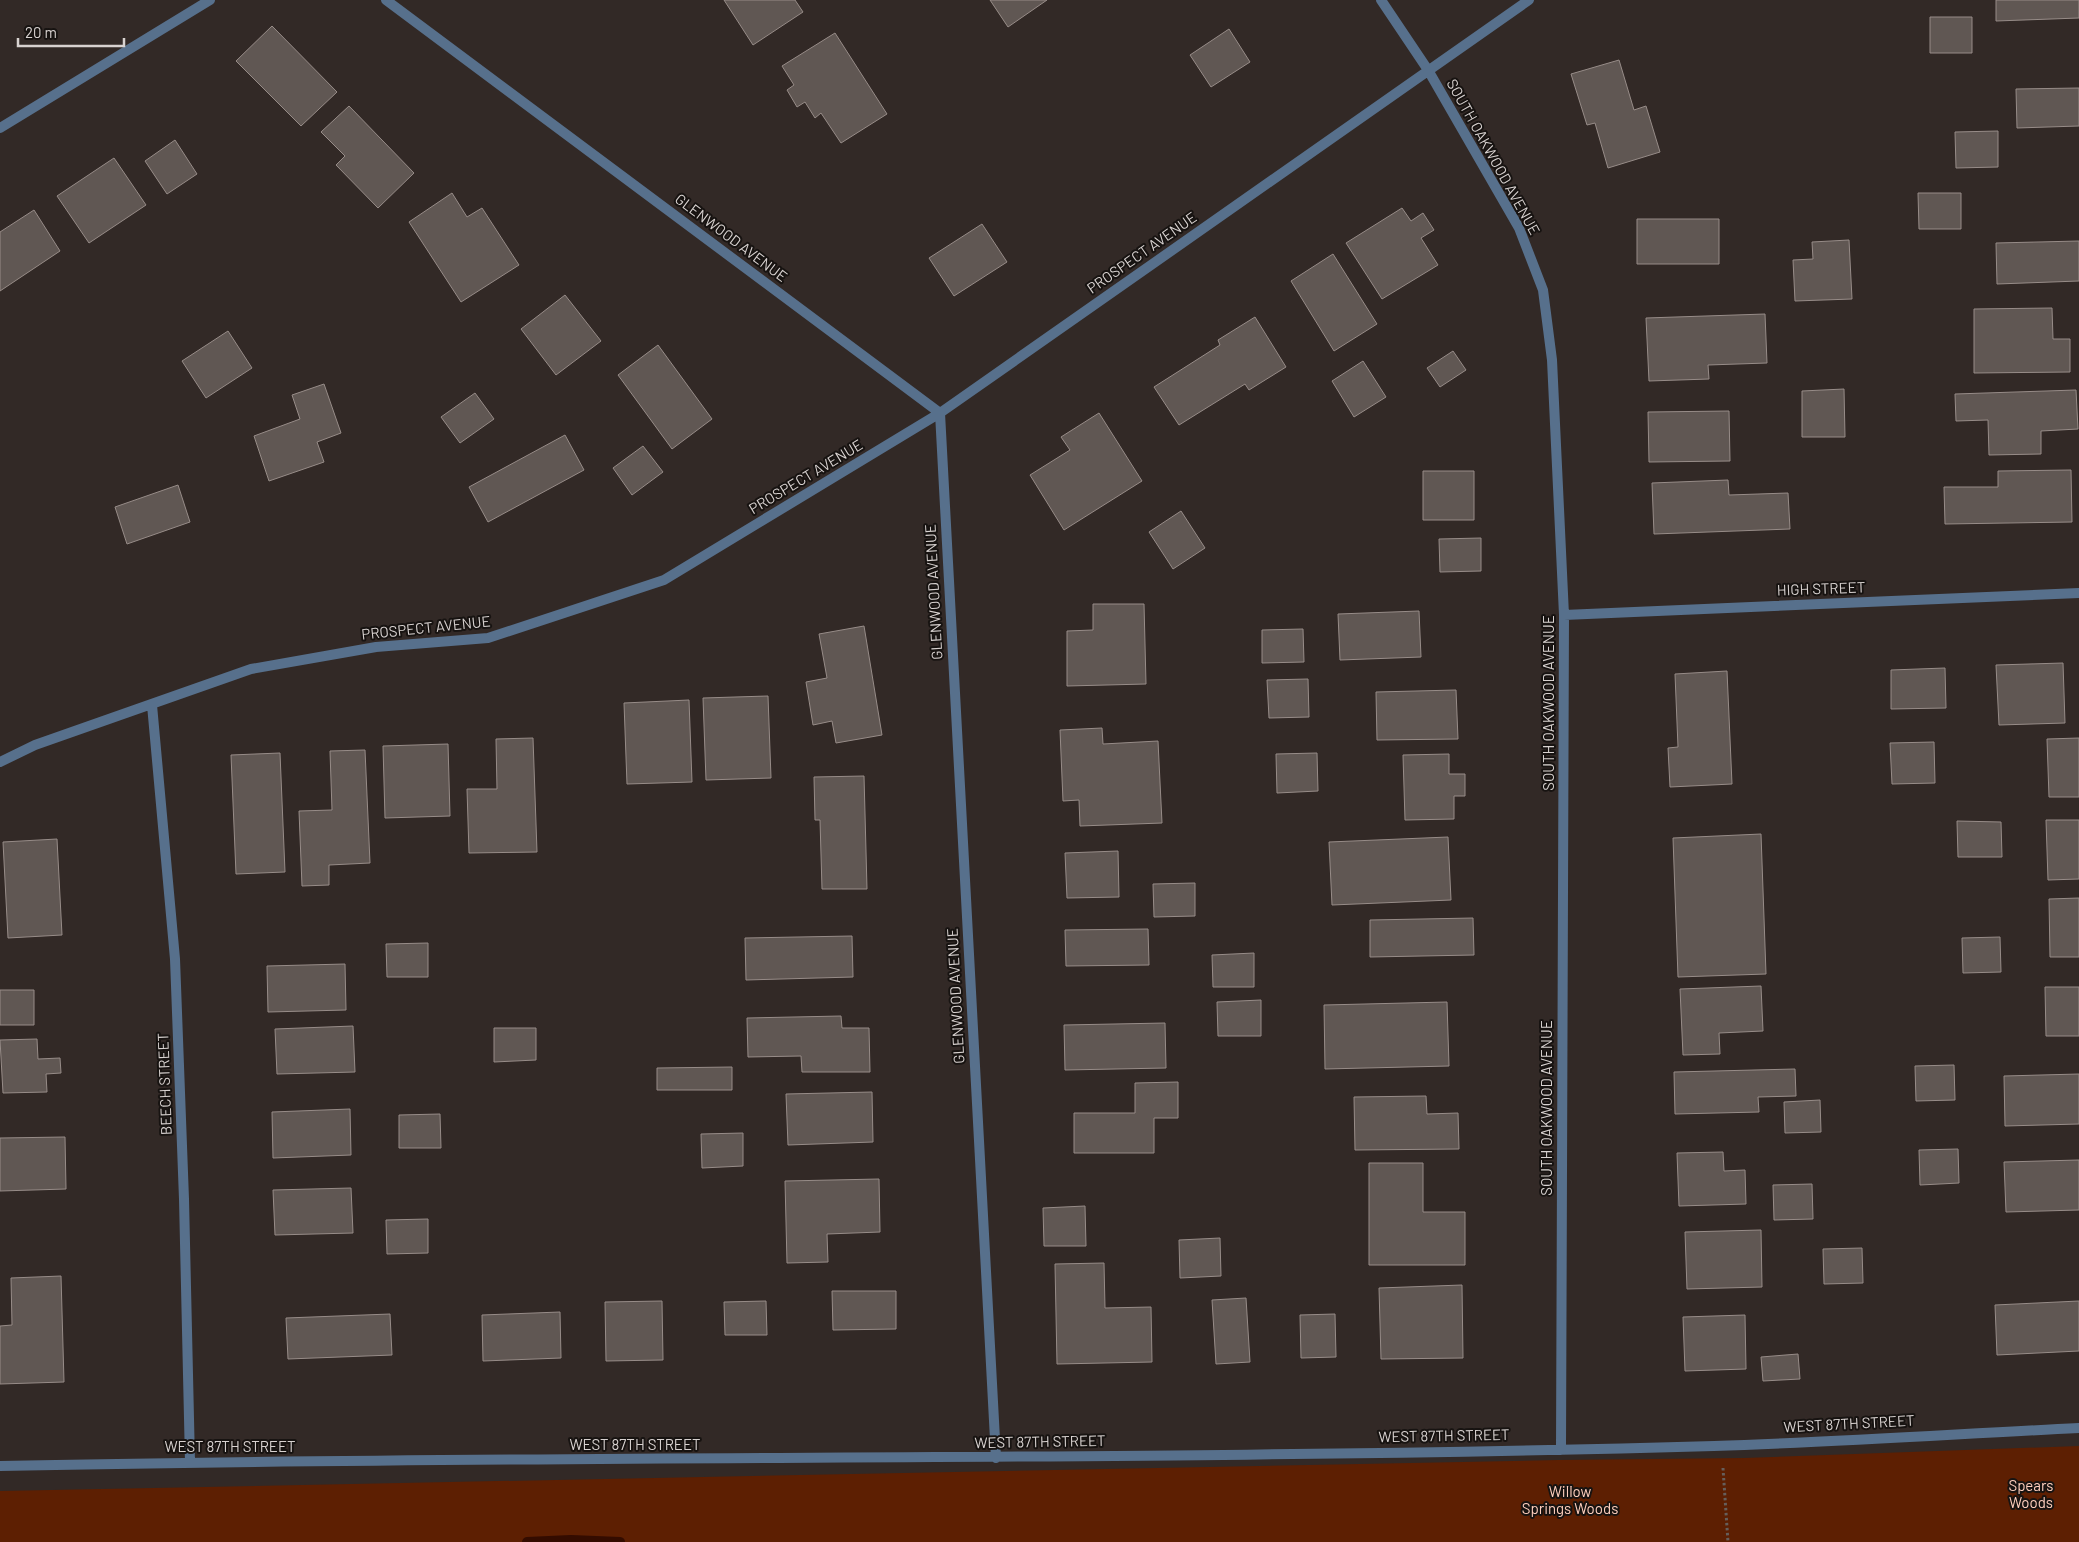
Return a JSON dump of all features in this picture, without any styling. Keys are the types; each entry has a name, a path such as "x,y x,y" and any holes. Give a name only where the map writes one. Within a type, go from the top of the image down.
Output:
{"street":[{"path":"0,128 210,0"},
{"name":"GLENWOOD AVENUE","path":"386,0 940,413 996,1458"},
{"name":"SOUTH OAKWOOD AVENUE","path":"1381,0 1428,70 1519,228 1543,290 1552,360 1564,615 1561,1450"},
{"name":"PROSPECT AVENUE","path":"0,762 35,745 251,669 376,647 488,638 664,580 940,413 1529,0"},
{"name":"HIGH STREET","path":"1564,615 2079,593"},
{"name":"BEECH STREET","path":"152,705 175,959 184,1199 190,1462"},
{"name":"WEST 87TH STREET","path":"0,1466 190,1462 996,1458 1561,1450 1722,1445 2079,1428"}],"path":[{"path":"1722,1445 1728,1542"}],"green space":[{"name":"Willow Springs Woods","path":"2079,1446 2079,1542 0,1542 0,1491 1559,1460 1744,1458"}],"building":[{"path":"724,0 795,0 803,12 753,45"},
{"path":"990,0 1047,0 1008,27"},
{"path":"1996,0 2079,0 2079,18 1996,21"},
{"path":"1930,17 1972,17 1972,53 1930,53"},
{"path":"272,26 337,92 301,126 236,61"},
{"path":"1229,29 1250,62 1211,87 1190,55"},
{"path":"835,33 887,114 841,143 821,113 815,118 805,102 797,107 787,90 794,85 782,66"},
{"path":"1619,60 1634,110 1646,106 1660,152 1608,168 1595,123 1587,125 1571,74"},
{"path":"2079,88 2079,126 2017,128 2016,89"},
{"path":"349,106 414,173 378,208 336,165 345,156 321,132"},
{"path":"1998,131 1998,167 1956,168 1955,132"},
{"path":"175,140 197,174 167,194 145,161"},
{"path":"114,158 146,205 89,243 57,196"},
{"path":"452,193 467,217 482,208 519,265 461,302 409,222"},
{"path":"1918,193 1961,193 1961,229 1919,229"},
{"path":"1402,208 1411,221 1423,213 1434,230 1421,238 1438,265 1382,299 1346,243"},
{"path":"34,210 60,251 0,291 0,232"},
{"path":"1637,219 1719,219 1719,264 1637,264"},
{"path":"982,224 1007,262 954,296 929,258"},
{"path":"1849,240 1852,299 1795,301 1793,260 1813,259 1812,242"},
{"path":"2079,241 2079,281 1997,284 1996,243"},
{"path":"1333,254 1377,324 1334,351 1291,281"},
{"path":"565,295 601,341 556,375 521,329"},
{"path":"2052,308 2053,339 2070,339 2070,372 1974,373 1974,309"},
{"path":"1765,314 1767,363 1708,365 1709,379 1649,381 1646,318"},
{"path":"1255,317 1286,367 1249,390 1245,384 1179,425 1154,387 1220,345 1218,340"},
{"path":"228,331 252,368 206,398 182,361"},
{"path":"658,345 712,419 672,449 618,375"},
{"path":"1453,351 1466,370 1440,387 1427,368"},
{"path":"1363,361 1386,397 1354,417 1332,381"},
{"path":"324,384 341,433 317,442 324,462 269,481 254,436 300,419 292,395"},
{"path":"1844,389 1845,437 1802,437 1802,391"},
{"path":"2076,390 2078,429 2041,431 2041,454 1989,455 1988,420 1956,421 1955,394"},
{"path":"475,393 494,419 460,443 441,417"},
{"path":"1729,411 1730,461 1649,462 1648,412"},
{"path":"1099,413 1142,481 1064,530 1030,475 1070,450 1061,437"},
{"path":"565,435 584,470 488,522 469,487"},
{"path":"643,446 663,472 632,495 613,468"},
{"path":"2071,470 2072,522 1945,524 1944,487 1998,487 1998,471"},
{"path":"1423,471 1474,471 1474,520 1423,520"},
{"path":"1728,480 1729,495 1788,493 1790,529 1654,534 1652,483"},
{"path":"178,485 190,522 127,544 115,507"},
{"path":"1181,511 1205,548 1173,569 1149,532"},
{"path":"1481,538 1481,571 1440,572 1439,539"},
{"path":"1093,604 1144,604 1146,684 1067,686 1067,631 1093,630"},
{"path":"1419,611 1421,657 1340,660 1338,614"},
{"path":"864,626 882,735 836,743 832,721 813,725 806,682 827,678 819,634"},
{"path":"1303,629 1304,662 1262,663 1262,630"},
{"path":"2063,663 2065,723 1999,725 1996,665"},
{"path":"1945,668 1946,708 1891,709 1891,670"},
{"path":"1727,671 1732,784 1670,787 1668,748 1678,747 1675,674"},
{"path":"1308,679 1309,717 1269,718 1267,680"},
{"path":"1456,690 1458,739 1377,740 1376,692"},
{"path":"768,696 771,778 706,780 703,698"},
{"path":"689,700 692,782 627,784 624,703"},
{"path":"1102,728 1103,744 1158,741 1162,823 1080,826 1079,800 1063,801 1060,730"},
{"path":"533,738 537,852 469,853 467,789 497,789 496,739"},
{"path":"2079,738 2079,797 2049,797 2047,739"},
{"path":"1934,742 1935,783 1892,784 1890,743"},
{"path":"448,744 450,816 385,818 383,746"},
{"path":"365,750 370,863 329,865 329,885 302,886 299,811 332,810 330,751"},
{"path":"280,753 285,872 236,874 231,755"},
{"path":"1317,753 1318,791 1277,793 1276,754"},
{"path":"1449,754 1449,774 1465,774 1465,796 1454,796 1454,819 1405,820 1403,755"},
{"path":"864,776 867,889 822,889 820,820 815,820 814,777"},
{"path":"2046,820 2079,820 2079,879 2048,880"},
{"path":"1957,821 2001,822 2002,857 1958,857"},
{"path":"1761,834 1766,974 1678,977 1673,838"},
{"path":"1448,837 1451,900 1332,905 1329,842"},
{"path":"57,839 62,935 8,938 3,842"},
{"path":"1118,851 1119,897 1067,898 1065,853"},
{"path":"1195,883 1195,916 1154,917 1153,884"},
{"path":"2079,898 2079,957 2050,957 2049,899"},
{"path":"1473,918 1474,955 1370,957 1370,920"},
{"path":"1148,929 1149,965 1066,966 1065,930"},
{"path":"852,936 853,977 746,980 745,938"},
{"path":"2000,937 2001,972 1963,973 1962,938"},
{"path":"428,943 428,977 387,977 386,944"},
{"path":"1254,953 1254,987 1213,987 1212,955"},
{"path":"345,964 346,1010 268,1012 267,966"},
{"path":"1761,986 1763,1031 1719,1033 1720,1054 1683,1055 1680,989"},
{"path":"2045,987 2079,987 2079,1036 2046,1036"},
{"path":"0,990 34,990 34,1025 0,1025"},
{"path":"1261,1000 1261,1036 1218,1036 1217,1002"},
{"path":"1447,1002 1449,1066 1325,1069 1324,1005"},
{"path":"841,1016 842,1028 869,1028 870,1072 802,1072 801,1056 748,1057 747,1018"},
{"path":"1165,1023 1166,1068 1065,1070 1064,1025"},
{"path":"353,1026 355,1072 277,1074 275,1029"},
{"path":"494,1028 536,1028 536,1060 494,1062"},
{"path":"37,1039 38,1059 60,1058 61,1073 46,1074 47,1092 3,1093 0,1040"},
{"path":"1954,1065 1955,1100 1916,1101 1915,1066"},
{"path":"732,1067 732,1090 657,1090 657,1068"},
{"path":"1795,1069 1796,1096 1758,1097 1759,1112 1675,1114 1674,1072"},
{"path":"2079,1074 2079,1124 2005,1126 2004,1076"},
{"path":"1178,1082 1178,1118 1154,1118 1154,1153 1074,1153 1074,1113 1135,1113 1135,1083"},
{"path":"872,1092 873,1142 788,1145 786,1094"},
{"path":"1426,1096 1427,1114 1458,1113 1459,1149 1355,1150 1354,1097"},
{"path":"1820,1100 1821,1132 1785,1133 1784,1102"},
{"path":"350,1109 351,1155 273,1158 272,1112"},
{"path":"440,1114 441,1148 399,1148 399,1115"},
{"path":"743,1133 743,1166 702,1168 701,1134"},
{"path":"65,1137 66,1189 0,1191 0,1138"},
{"path":"1958,1149 1959,1183 1920,1185 1919,1150"},
{"path":"1723,1152 1724,1171 1745,1170 1746,1204 1679,1206 1677,1153"},
{"path":"2079,1160 2079,1210 2006,1212 2004,1162"},
{"path":"1369,1163 1423,1163 1423,1212 1465,1212 1465,1265 1369,1265"},
{"path":"879,1179 880,1232 827,1234 828,1262 787,1263 785,1181"},
{"path":"1812,1184 1813,1219 1774,1220 1773,1185"},
{"path":"351,1188 353,1233 275,1235 273,1190"},
{"path":"1085,1206 1086,1246 1044,1246 1043,1208"},
{"path":"428,1219 428,1253 387,1254 386,1220"},
{"path":"1761,1230 1762,1287 1687,1289 1685,1232"},
{"path":"1220,1238 1221,1276 1180,1278 1179,1240"},
{"path":"1862,1248 1863,1283 1824,1284 1823,1249"},
{"path":"1104,1263 1105,1308 1151,1307 1152,1362 1057,1364 1055,1264"},
{"path":"61,1276 64,1382 0,1384 0,1326 12,1325 11,1278"},
{"path":"1462,1285 1463,1358 1381,1359 1379,1288"},
{"path":"832,1291 896,1291 896,1329 833,1330"},
{"path":"1246,1298 1250,1362 1216,1364 1212,1300"},
{"path":"662,1301 663,1360 606,1361 605,1302"},
{"path":"766,1301 767,1335 725,1335 724,1302"},
{"path":"2079,1301 2079,1351 1997,1355 1995,1305"},
{"path":"560,1312 561,1358 483,1361 482,1315"},
{"path":"390,1314 392,1355 288,1359 286,1318"},
{"path":"1335,1314 1336,1357 1301,1358 1300,1315"},
{"path":"1745,1315 1746,1369 1685,1371 1683,1317"},
{"path":"1798,1354 1800,1379 1763,1381 1761,1357"}],"waterway":[{"path":"527,1542 571,1540 620,1542"}],"park label":[{"name":"Spears Woods","path":"2031,1494"}]}
